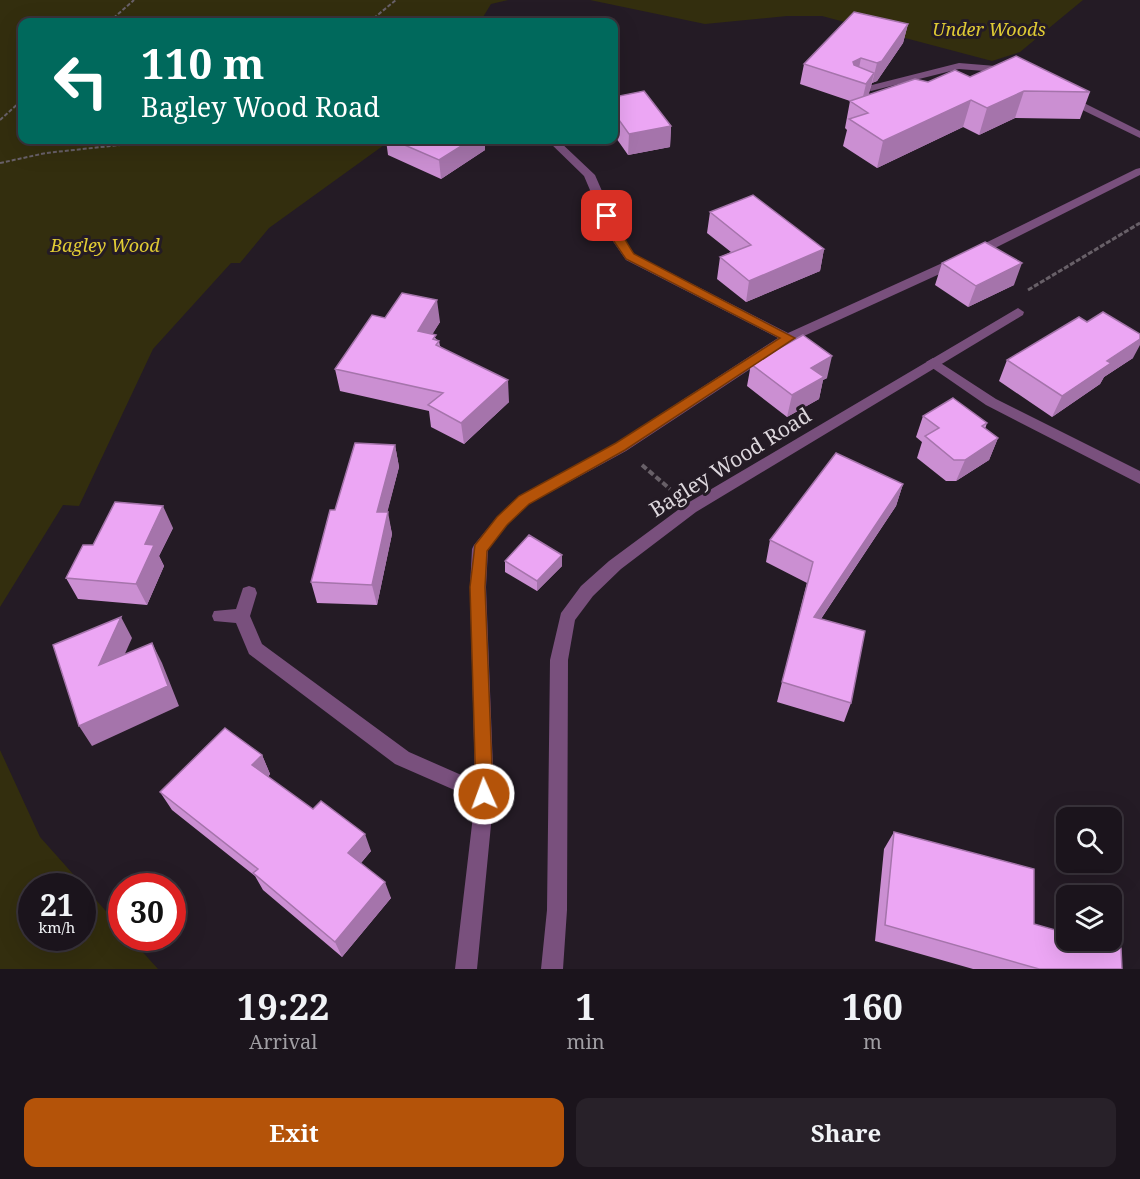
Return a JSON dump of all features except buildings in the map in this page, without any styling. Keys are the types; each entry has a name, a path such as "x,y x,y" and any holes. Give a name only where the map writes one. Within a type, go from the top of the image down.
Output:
{"street":[{"path":"856,83 872,88 959,66 1011,70 1021,75"},
{"path":"1060,95 1140,135"},
{"path":"556,144 589,175 616,237 630,256 789,338"},
{"path":"466,969 484,794 478,587 480,549 502,521 524,500 621,447 789,338 975,253 1140,171"},
{"name":"Bagley Wood Road","path":"552,969 557,910 559,660 567,618 587,591 615,565 691,508 1018,312"},
{"path":"933,362 991,402 1140,478"},
{"path":"249,593 242,616 255,649 402,758 484,794"},
{"path":"220,616 242,616"}],"path":[{"path":"114,18 134,0"},
{"path":"374,18 396,0"},
{"path":"0,120 18,104"},
{"path":"0,163 46,153 129,144"},
{"path":"1018,312 1026,291 1140,223"},
{"path":"621,447 691,508"}],"green space":[{"name":"Bagley Wood","path":"0,0 508,0 491,4 482,18 18,18 18,144 385,144 269,228 240,263 231,263 153,349 79,506 63,505 0,607"},
{"name":"Under Woods","path":"590,0 1083,0 1020,52 992,61 822,16 787,16 705,24"},
{"path":"0,750 40,837 72,873 18,873 18,951 96,951 96,900 108,913 108,951 142,951 158,969 0,969"}],"route":[{"path":"484,794 478,587 480,549 502,521 524,500 621,447 789,338 653,270 630,256 616,237 607,216"}]}
